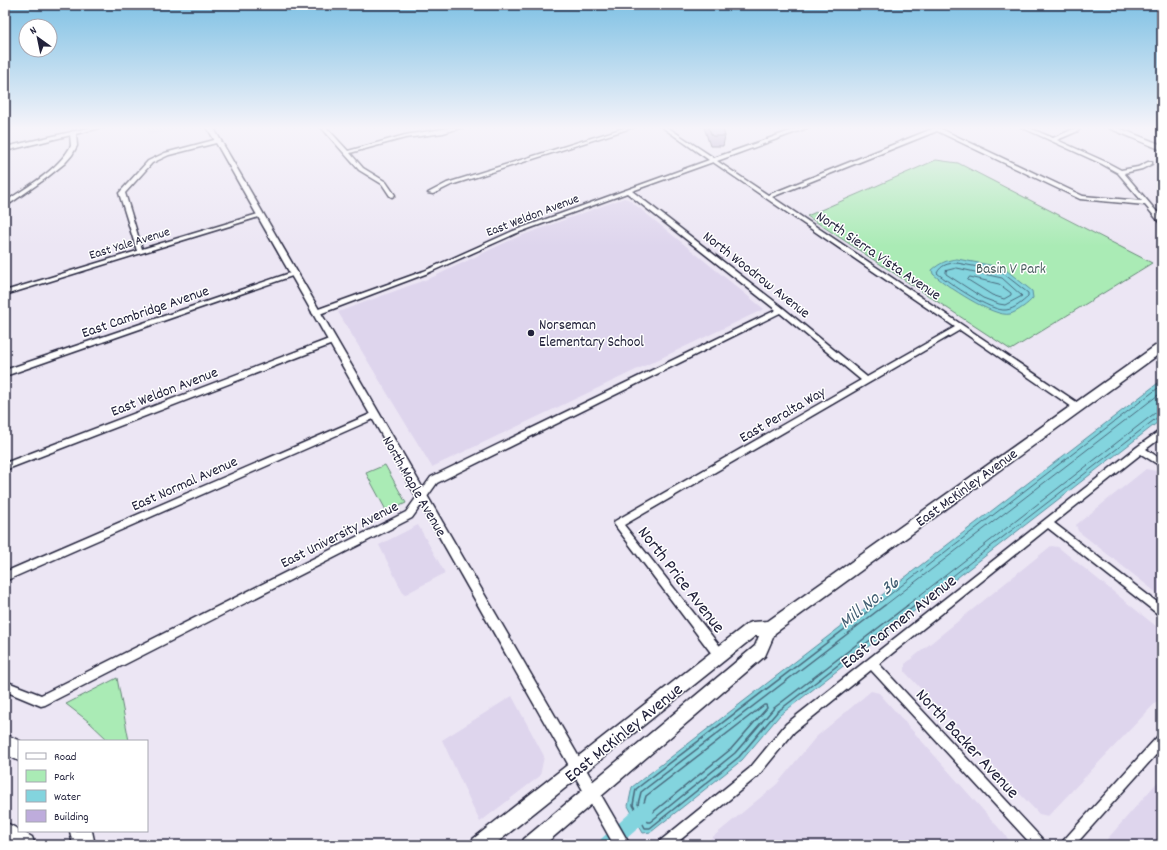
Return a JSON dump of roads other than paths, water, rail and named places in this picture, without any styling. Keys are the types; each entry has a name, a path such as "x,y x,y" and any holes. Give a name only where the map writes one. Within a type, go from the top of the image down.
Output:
{"highway":[{"path":"5,744 18,750"},
{"path":"80,832 84,845"},
{"path":"5,833 24,845"}],"main road":[{"name":"East McKinley Avenue","path":"530,845 760,650 770,628 1162,347"},
{"name":"East McKinley Avenue","path":"479,845 752,629 770,628"}],"street":[{"path":"6,203 36,184 55,167"},
{"path":"140,251 122,193 146,167"},
{"name":"North Maple Avenue","path":"233,167 315,313 622,845"},
{"path":"359,167 384,183 392,195"},
{"path":"431,193 450,184 505,167"},
{"name":"East Weldon Avenue","path":"315,313 426,272 515,232 695,167"},
{"name":"North Sierra Vista Avenue","path":"723,167 1078,407"},
{"path":"768,197 843,167"},
{"path":"1016,167 1082,198 1147,203"},
{"path":"1111,167 1120,172 1162,222"},
{"path":"1120,172 1143,167"},
{"name":"North Woodrow Avenue","path":"628,191 781,310 867,381"},
{"name":"East Yale Avenue","path":"5,293 260,215"},
{"name":"East Cambridge Avenue","path":"5,373 293,274"},
{"name":"East University Avenue","path":"5,686 41,701 409,515 434,480 781,310"},
{"name":"East Peralta Way","path":"618,524 960,327"},
{"name":"East Weldon Avenue","path":"5,467 332,342"},
{"name":"East Normal Avenue","path":"5,577 375,415"},
{"name":"East Carmen Avenue","path":"664,845 754,772 790,728 1049,524 1162,432"},
{"path":"1140,449 1162,464"},
{"name":"North Price Avenue","path":"618,524 719,654"},
{"path":"1049,524 1162,612"},
{"name":"North Backer Avenue","path":"872,664 1040,845"},
{"path":"1067,845 1162,740"}],"water":[{"path":"957,259 995,266 1006,270 1032,291 1033,298 1022,308 1010,314 1003,314 993,311 970,300 933,274 932,270 938,265"},
{"path":"1162,380 1162,419 780,715 742,760 651,832 643,833 628,806 632,787"}],"waterway":[{"name":"Mill No. 36","path":"607,845 646,810"}],"place":[{"name":"Norseman Elementary School","path":"531,333"}],"park label":[{"name":"Basin V Park","path":"1011,268"}]}
